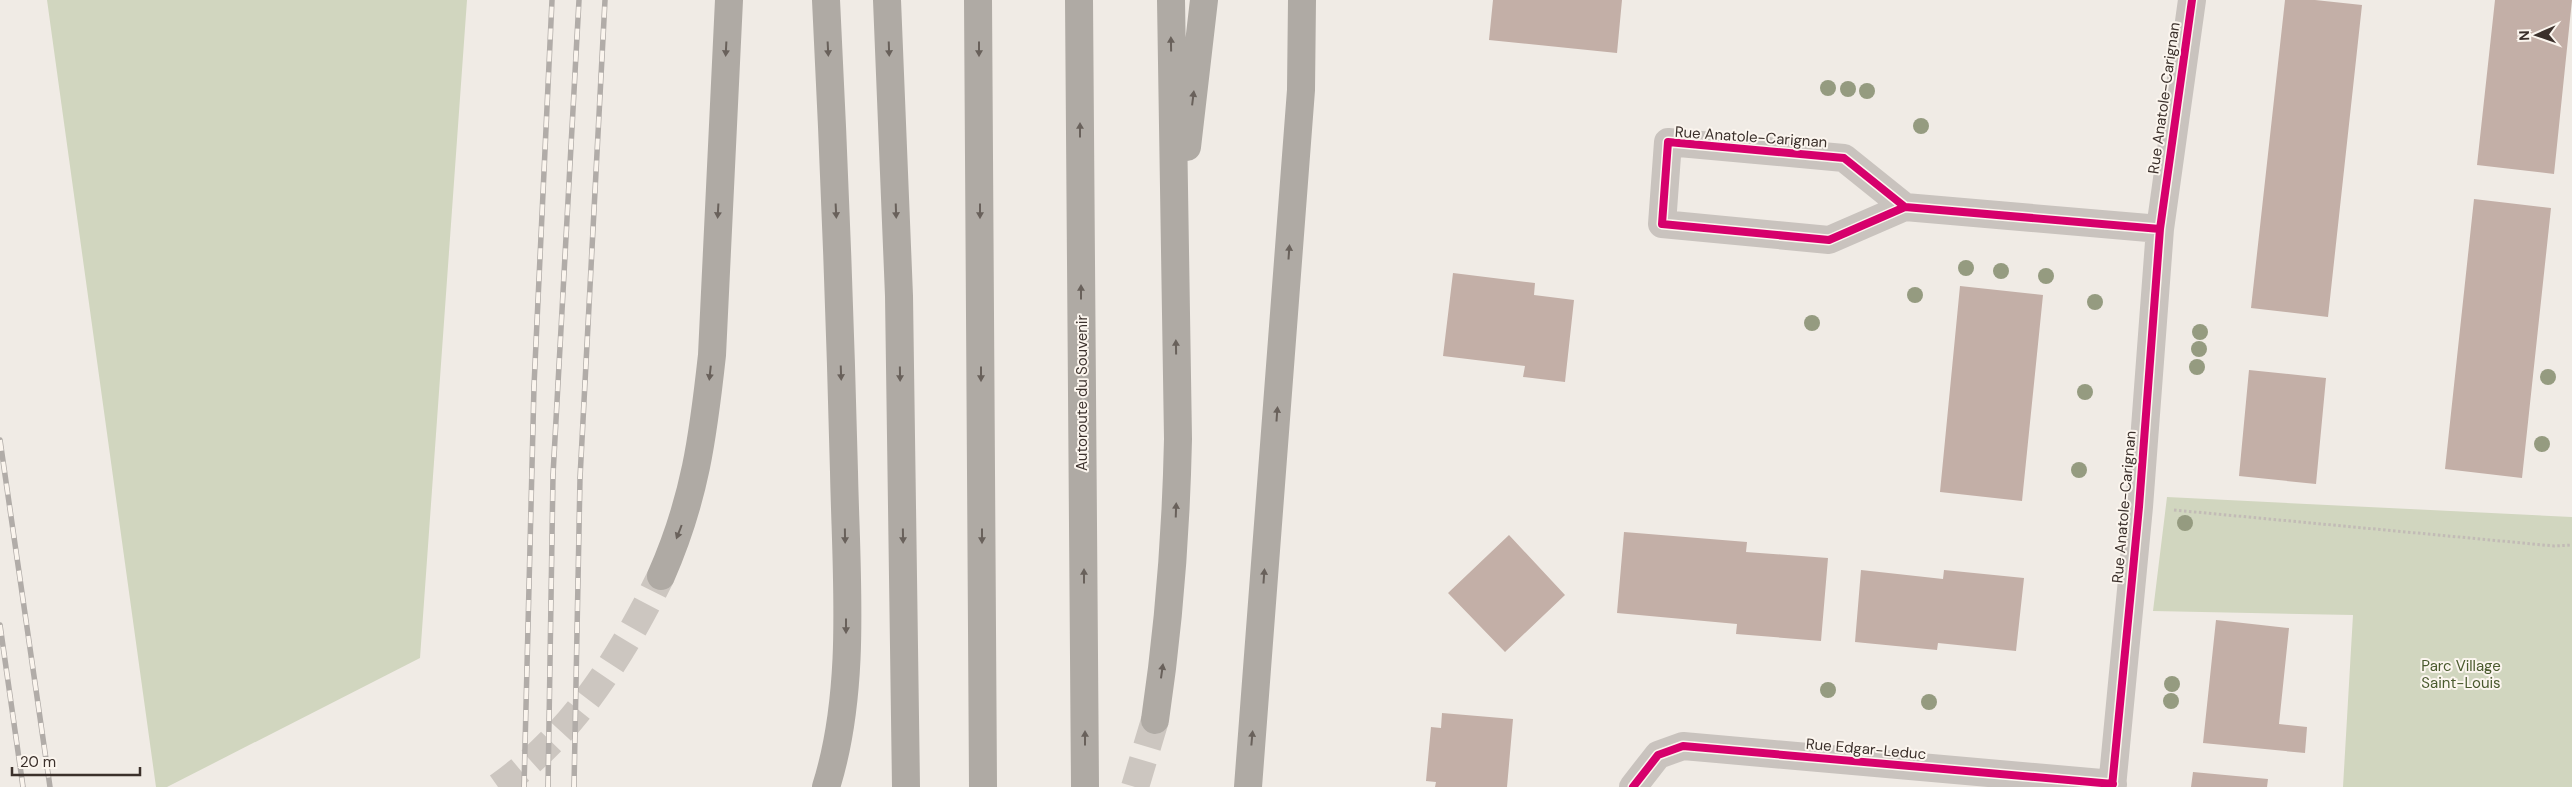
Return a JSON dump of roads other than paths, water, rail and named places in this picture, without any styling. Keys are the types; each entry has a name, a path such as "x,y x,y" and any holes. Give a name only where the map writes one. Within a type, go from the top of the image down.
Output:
{"highway":[{"path":"660,576 689,501 704,422 712,354 729,0"},
{"path":"826,0 837,235 846,586 843,704 838,741 826,787"},
{"path":"887,0 899,296 906,787"},
{"path":"978,0 983,787"},
{"name":"Autoroute du Souvenir","path":"1079,0 1085,787"},
{"path":"1155,720 1170,609 1177,507 1171,0"},
{"path":"1175,250 1204,0"},
{"path":"1248,787 1301,90 1302,0"},
{"path":"1301,90 1320,0"}],"street":[{"name":"Rue Anatole-Carignan","path":"2112,786 2139,507 2160,230 2192,0"},
{"name":"Rue Anatole-Carignan","path":"1905,207 1844,158 1668,142 1662,224 1829,240 1905,207 2160,230"},
{"name":"Rue Edgar-Leduc","path":"1633,787 1658,756 1683,746 2112,786"}],"tunnel":[{"path":"498,787 525,766 549,743 593,692 612,664 661,576"},
{"path":"1135,787 1155,720"}],"railway":[{"path":"524,787 534,386 552,0"},
{"path":"548,787 553,475 579,0"},
{"path":"574,787 580,478 605,0"},
{"path":"0,440 50,787"},
{"path":"0,625 23,787"}],"park label":[{"name":"Parc Village Saint-Louis","path":"2461,674"}]}
